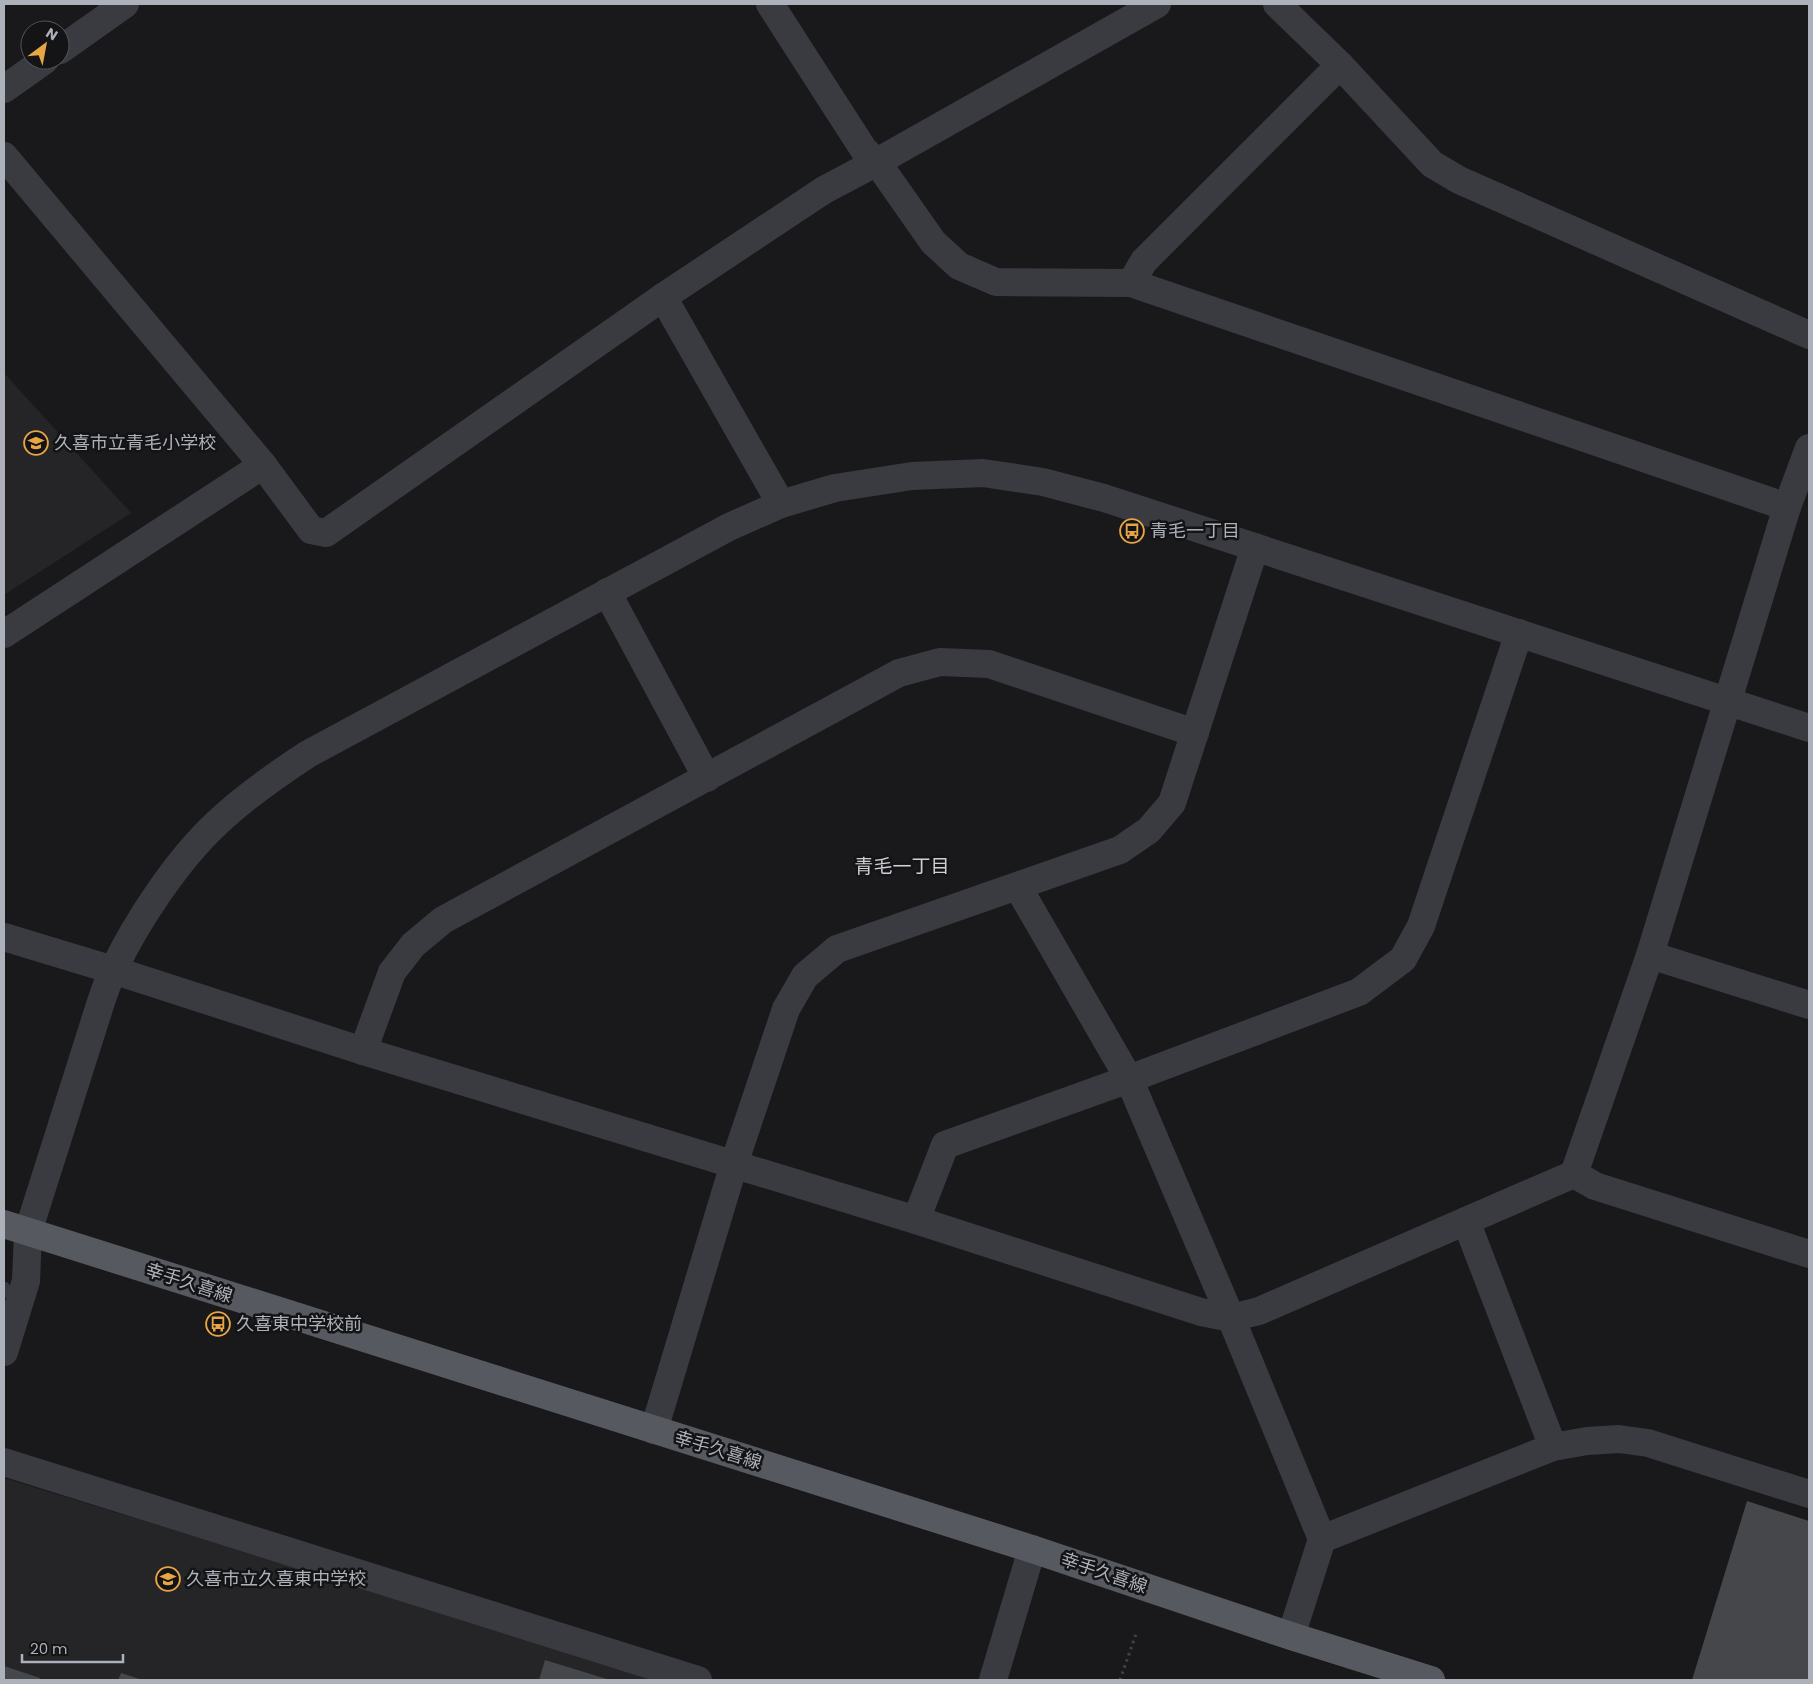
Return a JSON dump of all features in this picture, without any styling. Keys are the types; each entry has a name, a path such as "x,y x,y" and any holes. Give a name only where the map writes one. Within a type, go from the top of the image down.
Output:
{"main road":[{"name":"幸手久喜線","path":"16,1228 1032,1549 1291,1636 1431,1680"}],"street":[{"path":"70,43 125,4"},
{"path":"770,4 864,150 877,162 933,242 959,266 996,282 1131,283 1787,507"},
{"path":"4,156 262,465 311,530 326,533 663,297 824,190 1157,4"},
{"path":"1277,4 1340,65 1401,133 1432,164 1459,180 1809,335"},
{"path":"1131,283 1144,261 1340,65"},
{"path":"4,90 31,70"},
{"path":"663,297 780,504"},
{"path":"4,936 363,1051 916,1220 1201,1312 1231,1318 1259,1311 1574,1174 1650,955 1787,507 1809,448"},
{"path":"4,634 262,465"},
{"path":"4,1352 26,1281 16,1228 113,970 132,934 179,865 216,823 262,785 308,754 729,527 780,504 835,488 912,476 983,473 1043,482 1104,498 1809,728"},
{"path":"654,1430 734,1164 786,1009 804,976 837,949 1120,850 1149,830 1172,803 1255,547"},
{"path":"607,592 707,778"},
{"path":"916,1220 945,1145 1129,1079 1359,992 1404,959 1421,926 1519,633"},
{"path":"363,1051 392,972 413,945 443,920 899,673 940,662 989,664 1195,733"},
{"path":"1018,887 1129,1079 1231,1318 1322,1539 1291,1636"},
{"path":"1650,955 1809,1004"},
{"path":"1574,1174 1595,1186 1809,1254"},
{"path":"1466,1221 1553,1447"},
{"path":"1322,1539 1553,1447 1587,1441 1619,1439 1648,1443 1809,1494"},
{"path":"4,1462 698,1680"},
{"path":"993,1680 1032,1549"}],"path":[{"path":"1120,1680 1137,1631"}],"shaded area":[{"name":"久喜市立青毛小学校","path":"4,373 131,513 4,595"},
{"name":"久喜市立久喜東中学校","path":"4,1478 662,1680 4,1680"}],"building":[{"path":"1747,1501 1809,1521 1809,1680 1692,1680"},
{"path":"545,1660 610,1680 539,1680"},
{"path":"4,1666 40,1678 39,1680 4,1680"},
{"path":"121,1673 143,1680 118,1680"}],"waterway":[{"path":"4,1293 5,1287"}],"place":[{"name":"久喜市立青毛小学校","path":"36,443"},
{"name":"青毛一丁目","path":"1132,531"},
{"name":"久喜東中学校前","path":"218,1324"},
{"name":"久喜市立久喜東中学校","path":"168,1579"}],"district":[{"name":"青毛一丁目","path":"902,866"}]}
